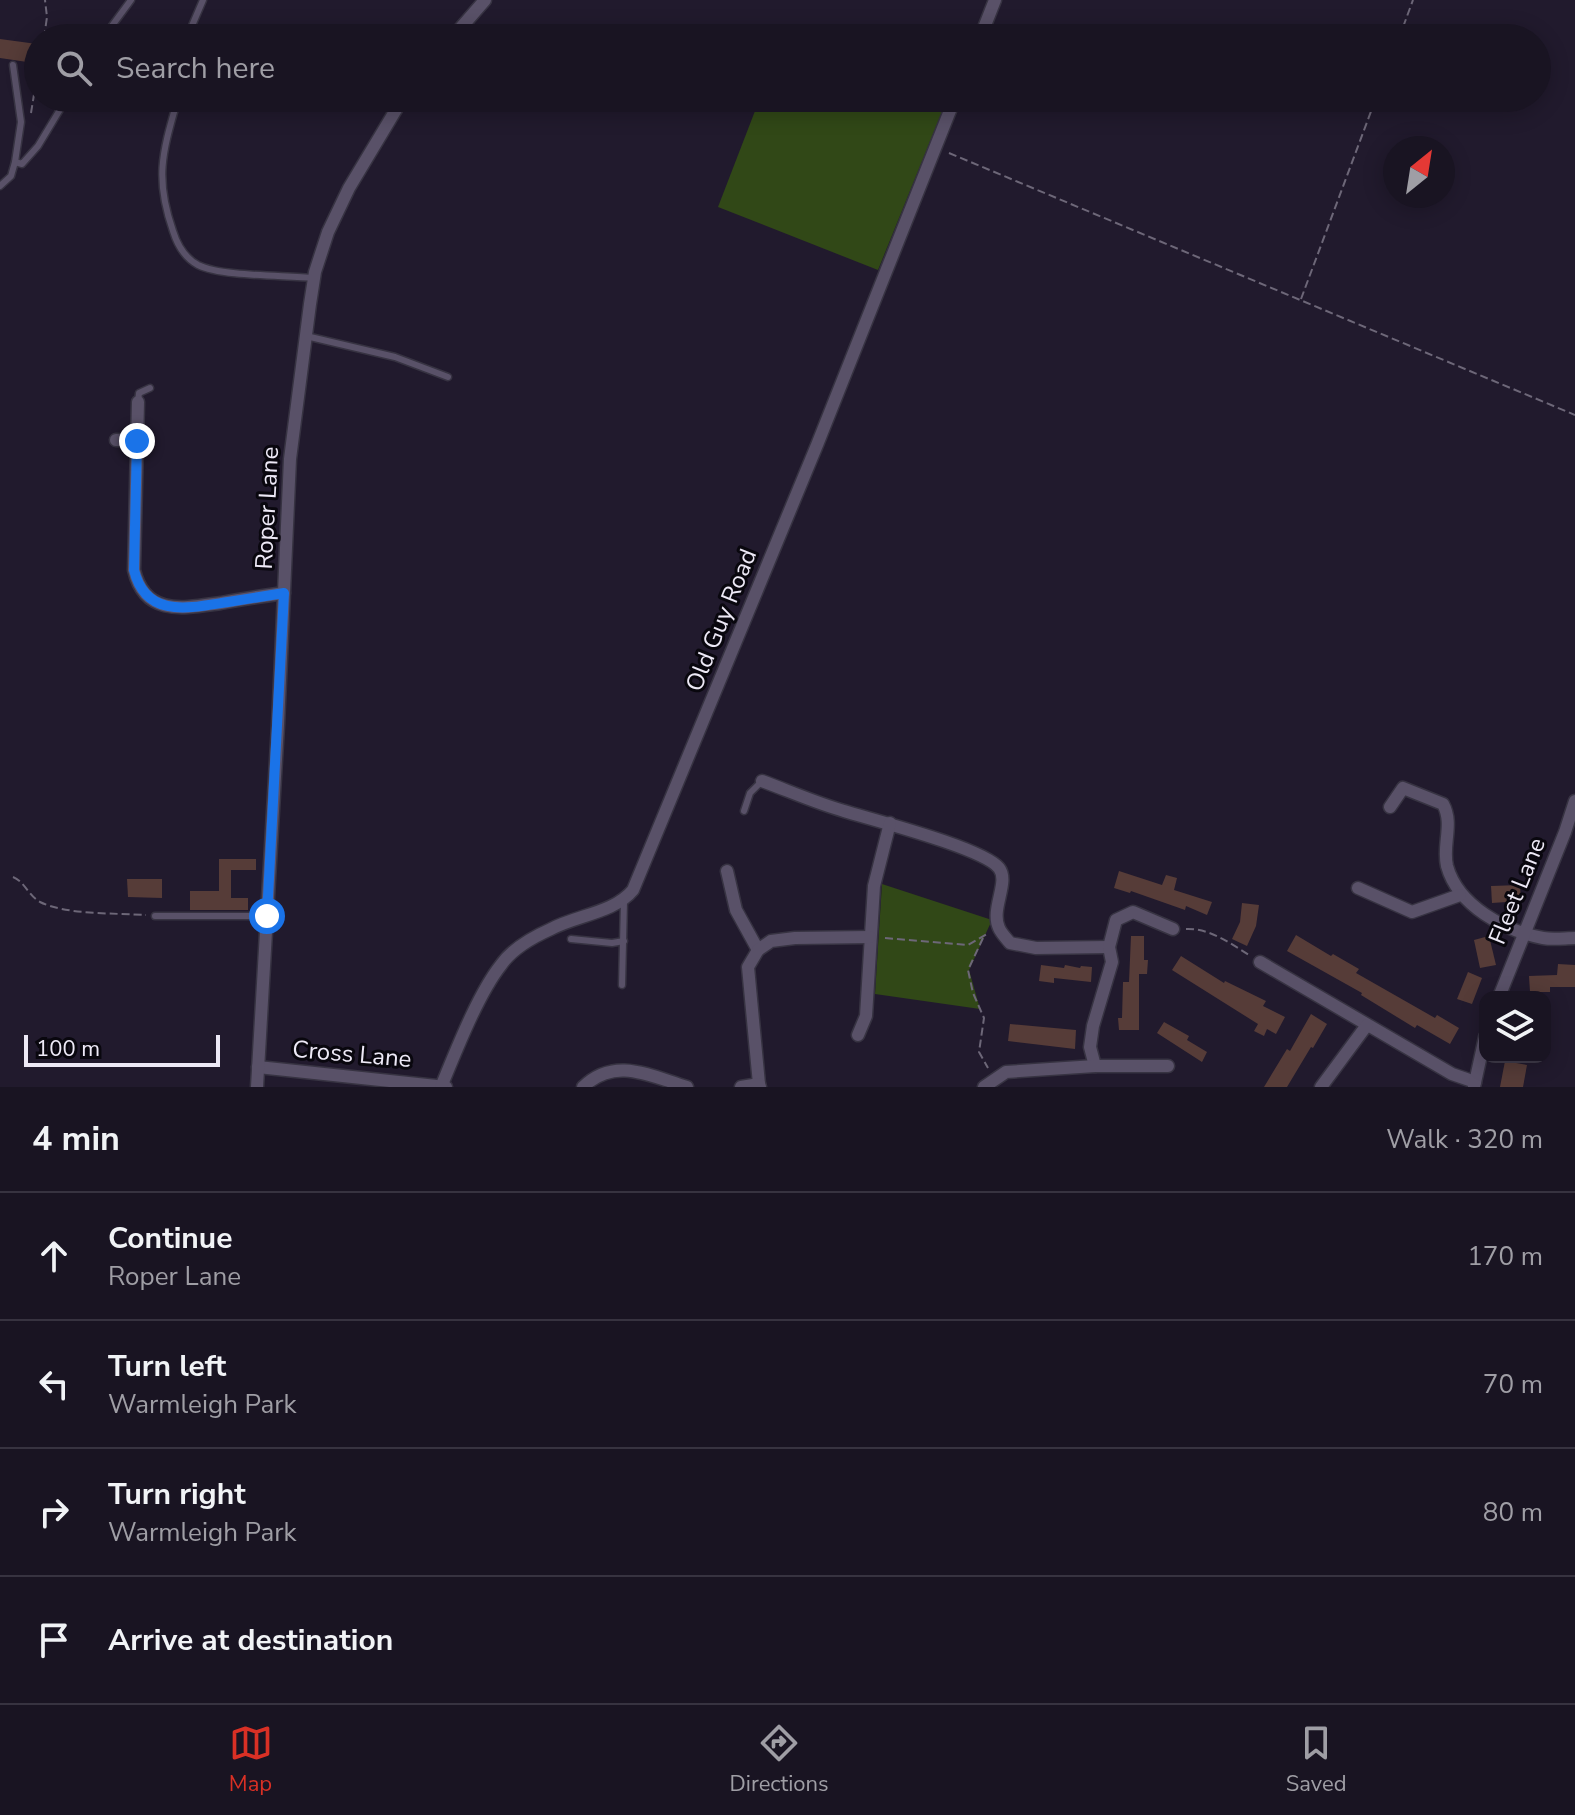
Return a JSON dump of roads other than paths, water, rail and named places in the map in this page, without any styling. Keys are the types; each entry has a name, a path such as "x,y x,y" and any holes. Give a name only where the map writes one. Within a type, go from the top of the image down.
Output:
{"street":[{"path":"464,24 485,0"},
{"path":"986,24 995,0"},
{"name":"Roper Lane","path":"257,1087 290,459 314,278 328,232 349,188 395,112"},
{"name":"Old Guy Road","path":"624,901 633,890 654,844 950,112"},
{"path":"138,402 134,570 137,584 146,596 180,609 284,593"},
{"path":"116,440 137,441"},
{"path":"762,781 843,811 890,823 978,855 999,867 1004,878 997,902 997,926 1010,943 1036,948 1109,947"},
{"path":"1390,807 1404,782 1443,804 1449,815 1446,865 1460,895 1485,914 1523,933 1546,939 1575,938"},
{"name":"Fleet Lane","path":"1501,991 1575,801"},
{"path":"858,1035 866,1016 874,886 890,823"},
{"path":"727,871 736,910 758,950"},
{"path":"1358,888 1412,912 1460,895"},
{"path":"443,1086 473,1015 501,964 520,946 552,928 624,901"},
{"path":"1095,1066 1090,1047 1093,1026 1112,962 1109,947 1116,920 1133,912 1173,929"},
{"path":"741,1087 760,1086 748,967 758,950 771,941 795,938 870,937"},
{"path":"1260,962 1475,1085 1480,1063"},
{"path":"1321,1087 1367,1025"},
{"path":"984,1087 1006,1072 1095,1066 1168,1066"},
{"name":"Cross Lane","path":"258,1067 443,1086"},
{"path":"583,1087 595,1075 626,1068 687,1087"}],"lane":[{"path":"113,24 131,0"},
{"path":"193,24 203,0"},
{"path":"0,186 11,176 21,122 13,65"},
{"path":"15,162 22,164 38,146 59,112"},
{"path":"174,112 162,156 161,176 164,206 175,238 186,256 199,265 218,271 314,278"},
{"path":"306,336 395,357 448,377"},
{"path":"138,402 139,393 150,388"},
{"path":"744,811 750,793 762,781"},
{"path":"622,985 624,901"},
{"path":"155,916 267,916"},
{"path":"571,939 612,943 624,941"}]}
